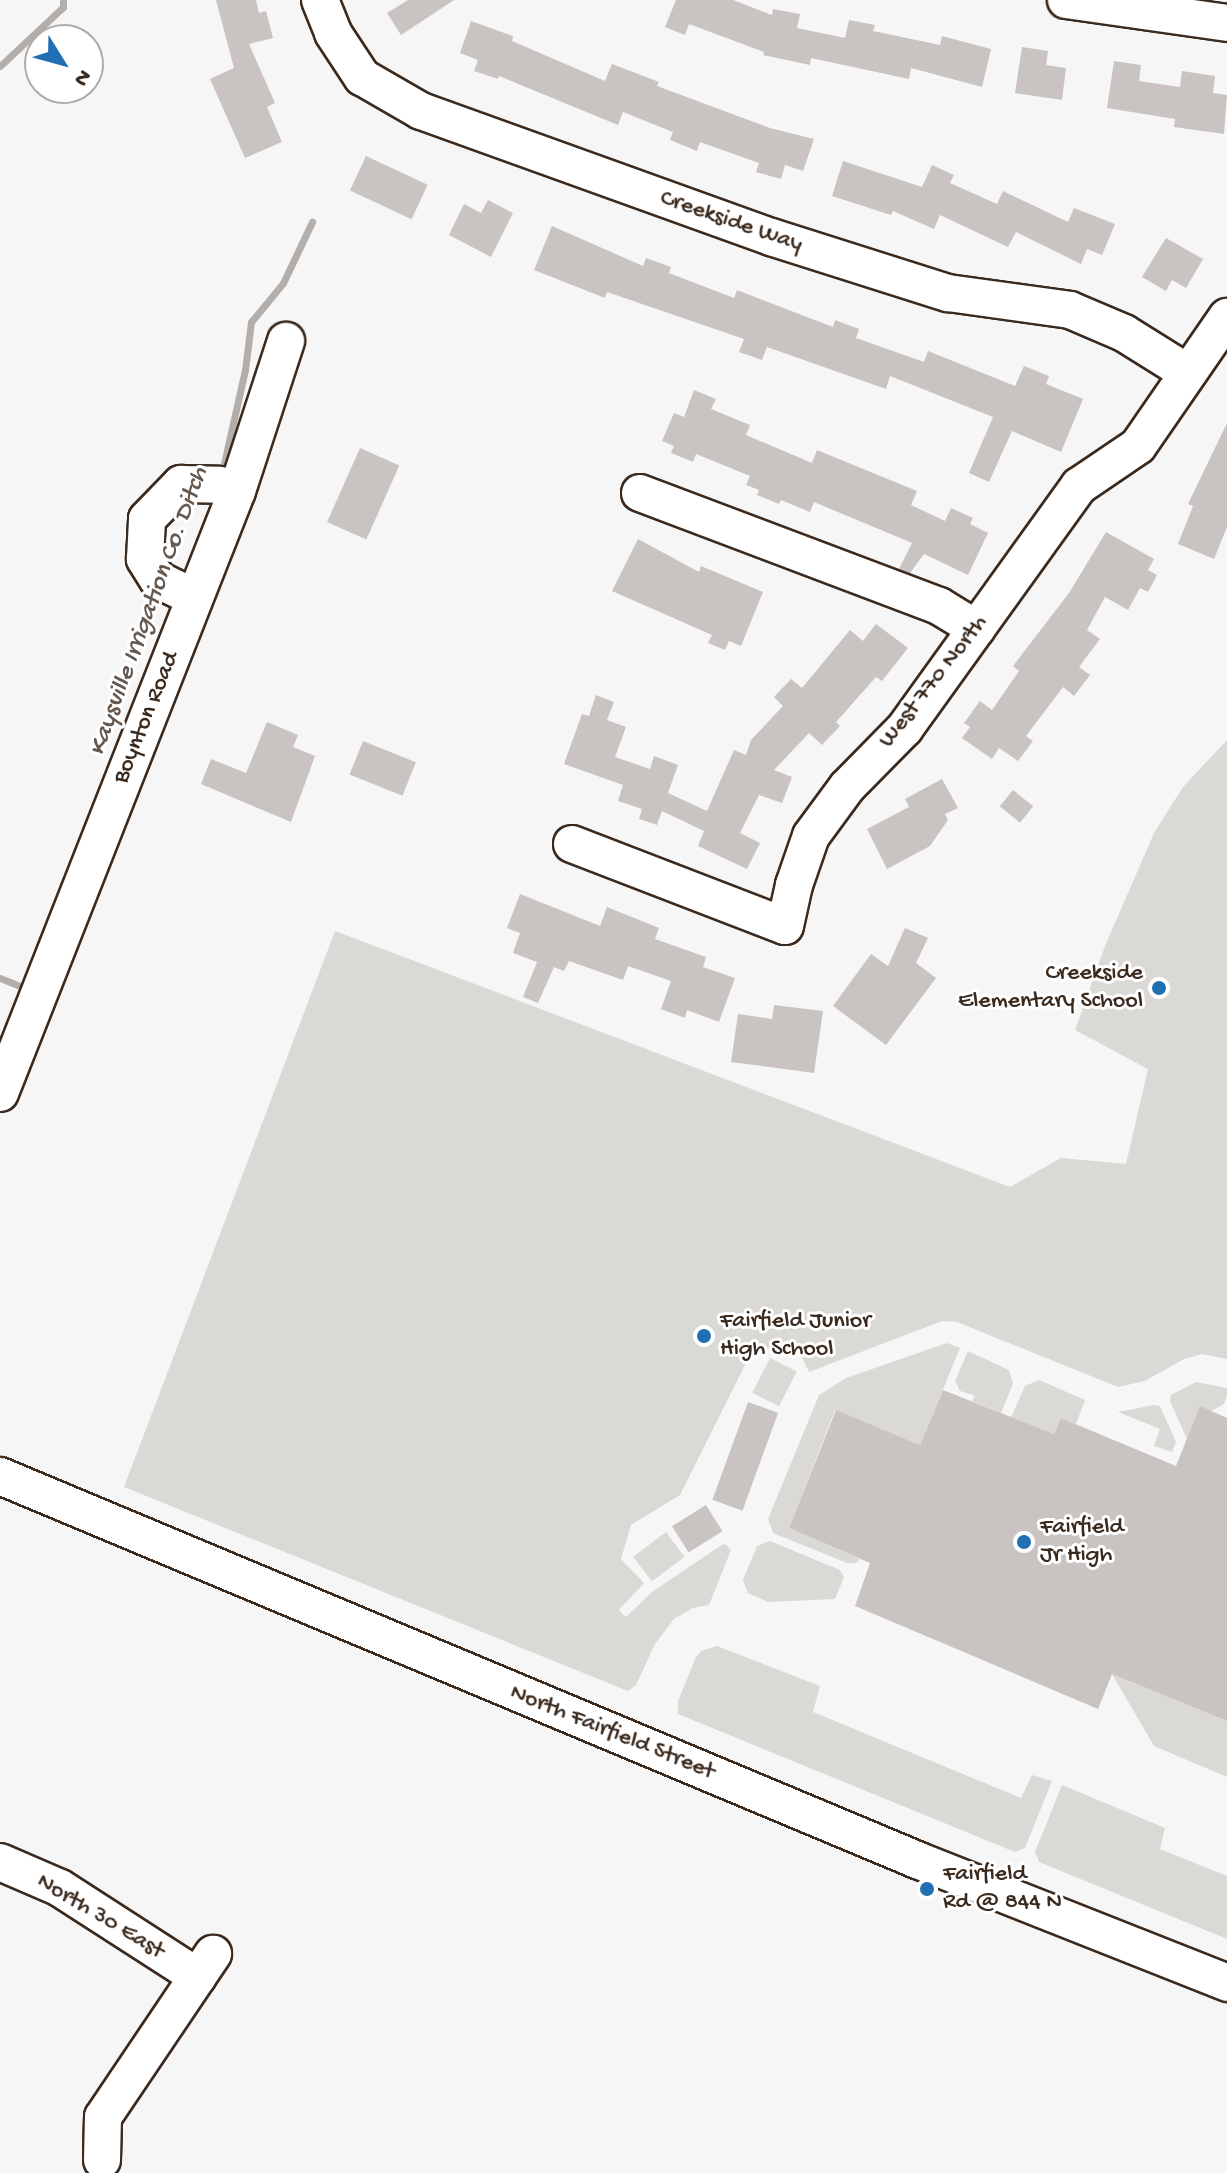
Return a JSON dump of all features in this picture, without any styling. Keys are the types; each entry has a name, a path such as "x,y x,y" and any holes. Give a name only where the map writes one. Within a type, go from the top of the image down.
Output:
{"street":[{"name":"Creekside Way","path":"320,0 333,33 362,77 421,111 771,237 948,293 1070,310 1124,333 1188,373"},
{"path":"1066,0 1227,23"},
{"name":"West 770 North","path":"572,844 785,926 794,885 811,836 847,787 905,728 1079,486 1138,446 1227,317"},
{"name":"Boynton Road","path":"0,1093 237,491 286,341"},
{"path":"181,591 158,580 145,559 147,519 181,484 220,485"},
{"path":"640,493 939,606 977,629"},
{"name":"North Fairfield Street","path":"0,1476 917,1860 1227,1983"},
{"name":"North 30 East","path":"0,1862 60,1888 205,1965 103,2117 102,2160"}],"shaded area":[{"name":"Fairfield Junior High School","path":"1227,740 1227,1359 1202,1354 1184,1359 1145,1381 1118,1387 957,1322 942,1321 809,1372 793,1339 749,1357 680,1495 631,1525 621,1559 644,1583 619,1610 626,1617 652,1592 720,1546 725,1544 731,1550 709,1605 693,1608 674,1619 655,1644 636,1685 628,1691 124,1487 335,931 1010,1187 1061,1158 1126,1164 1148,1069 1075,1030 1105,946 1154,833 1183,787"},
{"path":"947,1343 960,1348 920,1445 835,1410 789,1528 860,1559 856,1563 847,1563 773,1533 768,1519 819,1395 846,1378"},
{"path":"968,1351 1009,1370 1013,1384 1001,1413 972,1401 975,1396 960,1391 955,1381"},
{"path":"770,1358 797,1372 779,1406 752,1393"},
{"path":"1039,1380 1085,1400 1076,1424 1061,1418 1054,1434 1011,1417 1025,1386"},
{"path":"1196,1382 1227,1388 1227,1396 1224,1404 1211,1411 1200,1407 1187,1439 1170,1401 1171,1395"},
{"path":"1160,1406 1176,1442 1172,1452 1154,1446 1160,1429 1118,1412"},
{"path":"666,1532 685,1557 652,1581 633,1557"},
{"path":"770,1541 840,1570 844,1577 835,1599 768,1602 748,1593 743,1580 757,1546"},
{"path":"717,1646 820,1686 813,1712 1021,1798 1032,1775 1052,1781 1025,1848 1015,1852 678,1714 678,1701 696,1657 701,1651"},
{"path":"1112,1674 1227,1721 1227,1777 1154,1746"},
{"path":"1062,1785 1165,1828 1160,1849 1227,1876 1227,1939 1039,1862 1035,1852"}],"building":[{"path":"216,0 256,0 259,13 266,11 273,38 249,44 275,103 267,107 282,142 245,158 210,79 234,68"},
{"path":"408,0 454,0 401,35 387,13"},
{"path":"676,0 733,0 772,15 773,9 800,14 797,28 845,38 849,20 875,25 873,31 940,45 942,36 991,49 982,87 911,68 909,79 811,58 810,65 763,55 764,52 689,24 685,35 665,27"},
{"path":"471,21 513,36 512,41 605,81 612,64 659,82 657,86 770,128 814,139 803,171 785,165 781,179 756,172 759,163 700,142 697,151 670,140 673,132 623,112 618,125 499,76 498,79 474,71 478,60 460,53"},
{"path":"1022,47 1048,51 1046,65 1066,68 1062,100 1015,93"},
{"path":"1114,61 1141,65 1139,81 1180,87 1182,71 1215,76 1213,93 1227,95 1224,134 1174,127 1175,119 1107,108"},
{"path":"366,156 428,185 412,219 350,190"},
{"path":"843,161 922,187 932,165 954,175 950,183 997,204 1003,191 1068,222 1074,208 1115,224 1102,255 1087,249 1081,264 1016,232 1008,247 940,215 934,229 893,211 891,215 832,196"},
{"path":"488,200 513,213 491,257 449,235 464,204 481,213"},
{"path":"552,226 643,266 646,258 671,267 669,273 734,298 737,290 833,327 835,320 859,329 856,338 924,362 928,351 1015,386 1024,366 1049,376 1046,384 1083,399 1061,452 1012,431 989,482 969,473 993,417 890,376 886,389 767,347 762,360 739,352 744,339 607,292 605,298 534,270"},
{"path":"1166,238 1203,259 1186,288 1172,280 1166,291 1142,277"},
{"path":"694,390 716,399 711,409 750,425 746,435 812,463 817,450 917,491 911,505 945,521 951,508 973,518 970,524 988,533 968,575 924,554 910,573 899,569 912,543 814,502 810,512 781,500 779,504 757,495 759,490 746,485 750,476 696,454 693,462 671,453 674,446 662,441 674,413 684,417"},
{"path":"1227,423 1227,527 1214,559 1178,544 1193,506 1188,504"},
{"path":"360,448 399,465 366,539 327,522"},
{"path":"1106,532 1154,559 1148,570 1157,575 1148,592 1140,588 1128,610 1105,597 1087,630 1100,639 1079,667 1090,675 1074,696 1063,687 1026,736 1033,741 1018,761 999,748 992,759 962,738 970,727 964,723 980,701 992,710 1019,671 1013,666 1069,593"},
{"path":"638,539 699,572 701,566 763,592 741,646 729,641 725,650 708,643 712,635 612,591"},
{"path":"876,624 908,648 882,681 876,677 836,722 840,726 822,745 809,733 774,770 792,777 782,803 759,795 740,833 760,843 747,869 698,846 704,831 662,811 657,825 639,819 642,809 618,801 623,785 564,764 582,714 589,716 596,695 614,702 607,720 626,727 615,757 650,769 654,756 678,765 668,793 707,811 734,750 746,755 751,740 783,706 774,697 791,679 802,688 850,630 863,641"},
{"path":"267,722 298,735 293,747 315,756 291,822 201,784 211,759 246,773"},
{"path":"363,741 416,762 402,796 350,774"},
{"path":"942,779 958,808 945,814 948,820 930,846 887,869 867,829 909,807 905,799"},
{"path":"1013,790 1033,806 1020,823 1000,806"},
{"path":"520,894 600,926 607,907 659,928 655,939 706,957 703,967 735,978 719,1022 687,1010 685,1018 661,1009 671,981 628,966 623,980 569,961 564,971 554,967 538,1003 523,997 537,962 513,953 520,933 507,928"},
{"path":"905,928 928,938 916,963 936,978 886,1045 833,1006 871,954 888,966"},
{"path":"774,1005 823,1011 814,1073 731,1062 738,1014 772,1019"},
{"name":"Fairfield Jr High","path":"943,1390 1054,1434 1061,1418 1176,1466 1200,1406 1227,1418 1227,1721 1112,1674 1098,1709 855,1606 870,1563 789,1528 836,1410 920,1445"},
{"path":"748,1402 778,1413 743,1511 712,1500"},
{"path":"706,1505 722,1531 689,1552 672,1526"}],"waterway":[{"path":"0,66 63,7 63,0"},
{"name":"Kaysville Irrigation Co. Ditch","path":"221,477 245,370 251,322 283,283 312,222"},
{"name":"Kaysville Irrigation Co. Ditch","path":"0,978 27,989"}],"place":[{"name":"Creekside Elementary School","path":"1159,988"},
{"name":"Fairfield Junior High School","path":"704,1336"},
{"name":"Fairfield Jr High","path":"1024,1542"},
{"name":"Fairfield Rd @ 844 N","path":"927,1889"}]}
